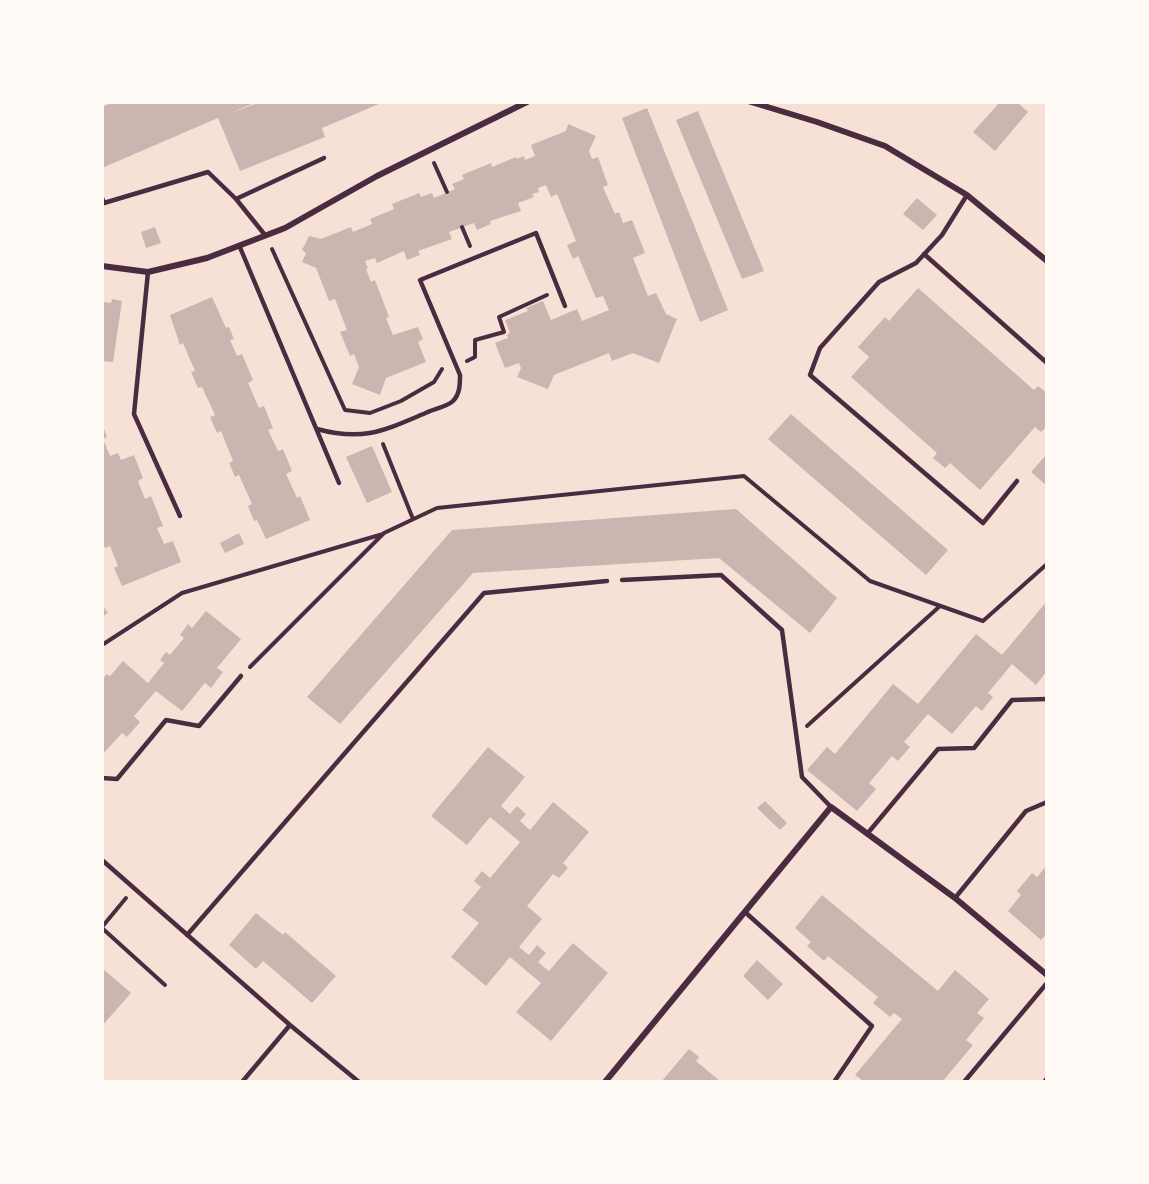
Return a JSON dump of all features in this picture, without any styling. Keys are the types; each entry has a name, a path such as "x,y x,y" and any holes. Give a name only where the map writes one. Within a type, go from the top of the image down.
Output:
{"street":[{"path":"102,266 148,272 207,258 238,244 285,228 378,176 527,102"},
{"path":"752,102 885,146 967,195 1047,261"},
{"path":"608,1081 831,807 955,898 1047,975"}],"lane":[{"path":"236,199 324,158"},
{"path":"102,198 104,203 208,172 236,199 265,235"},
{"path":"967,195 942,235 916,263 879,282 820,348 810,375 982,523 1017,481"},
{"path":"317,429 337,435 378,433 453,402 460,388 460,375 420,280 536,233 565,306"},
{"path":"238,244 339,483"},
{"path":"924,254 1047,363"},
{"path":"148,272 134,414 180,516"},
{"path":"622,580 721,575 782,630 802,777 831,807"},
{"path":"188,934 484,593 607,581"},
{"path":"102,778 117,779 166,720 199,726 241,676"},
{"path":"867,834 938,749 974,748 1012,700 1047,699"},
{"path":"955,898 1026,810 1047,802"},
{"path":"102,860 290,1025 359,1082"},
{"path":"745,912 872,1026 834,1082"},
{"path":"964,1082 1047,983"},
{"path":"242,1082 290,1025"}],"path":[{"path":"429,152 447,192"},
{"path":"462,227 472,249"},
{"path":"370,413 413,519"},
{"path":"102,645 182,593 384,533 436,508 744,476 870,581 984,621 1047,564"},
{"path":"241,676 384,533"},
{"path":"796,736 940,606"},
{"path":"134,888 102,927 165,985"},
{"path":"1044,1082 1047,1078"}],"building":[{"path":"114,102 251,102 252,104 226,115 260,102 378,102 379,104 322,128 325,137 240,171 218,118 102,168 102,107"},
{"path":"1000,102 1017,102 1028,112 995,151 973,132"},
{"path":"647,108 728,310 700,322 622,118"},
{"path":"698,111 764,271 742,279 676,120"},
{"path":"568,124 596,136 589,151 592,159 598,157 608,185 603,187 615,214 619,212 623,223 632,220 645,253 633,258 648,296 656,293 666,314 677,319 659,363 633,353 612,361 609,353 554,375 548,389 517,377 521,368 519,363 505,368 495,343 508,338 507,335 510,333 505,320 528,311 526,308 543,301 551,320 577,309 582,321 609,310 603,296 596,298 578,256 573,259 567,245 576,241 557,194 551,197 546,185 538,188 539,192 532,194 534,197 518,203 521,211 490,221 491,224 477,230 474,223 449,232 452,239 418,251 420,255 407,260 404,251 377,263 375,258 365,261 371,282 375,280 389,317 386,318 393,335 418,327 423,339 418,342 426,362 386,378 380,395 352,384 359,367 354,354 350,356 340,332 347,330 335,299 329,301 316,268 302,262 306,253 302,250 309,236 321,239 351,227 353,232 372,224 370,219 394,209 392,204 419,193 421,197 432,193 434,198 455,189 452,184 464,179 462,175 491,163 492,167 516,157 517,159 524,156 525,160 535,156 531,145 566,131"},
{"path":"917,198 937,215 923,230 903,214"},
{"path":"155,227 161,243 146,248 141,232"},
{"path":"918,288 1034,390 1038,386 1047,393 1047,426 1041,432 1035,427 980,490 950,463 945,468 933,458 937,453 851,377 869,357 858,347 885,317 889,321"},
{"path":"212,297 226,328 229,327 234,339 230,340 237,356 242,354 253,380 248,383 259,408 264,406 273,428 268,430 278,451 283,449 292,471 286,474 297,498 300,496 310,520 266,539 257,520 254,521 248,506 252,504 239,475 235,477 229,463 233,461 221,431 217,433 210,417 215,415 202,387 198,388 191,372 195,371 183,343 180,345 170,315"},
{"path":"112,299 122,301 113,362 102,361 102,302 111,303"},
{"path":"791,414 948,550 926,575 768,439"},
{"path":"102,424 107,437 103,439 110,456 118,453 121,460 134,455 143,478 138,481 145,499 151,496 163,526 157,528 164,544 173,541 181,562 122,586 114,568 118,566 110,546 105,548 102,540"},
{"path":"372,446 392,492 367,503 346,457"},
{"path":"1047,454 1047,486 1031,472"},
{"path":"736,509 837,598 810,633 719,558 473,573 340,724 307,697 452,530"},
{"path":"239,533 244,544 225,553 220,543"},
{"path":"1047,601 1047,671 1036,685 1012,664 988,693 993,697 982,711 976,706 952,734 928,714 904,742 910,747 898,761 892,756 869,783 876,789 857,811 807,770 827,747 835,754 893,684 918,704 976,634 1002,655"},
{"path":"102,605 108,613 102,617"},
{"path":"206,611 241,639 217,668 223,672 211,688 205,683 182,711 156,691 134,716 140,722 127,737 122,733 102,755 102,680 107,674 110,676 123,661 148,683 164,663 160,660 166,652 170,655 184,638 180,635 188,624 192,628"},
{"path":"488,747 525,777 501,806 510,814 517,806 526,814 520,821 530,830 553,802 589,832 563,863 568,868 559,878 553,874 527,906 542,919 519,947 529,955 537,945 546,953 538,962 549,971 573,943 608,973 551,1041 516,1012 541,983 510,957 486,986 451,957 479,923 462,910 481,887 474,881 482,871 490,878 520,842 490,817 467,845 431,816"},
{"path":"765,801 787,823 780,830 757,808"},
{"path":"1047,865 1047,933 1041,940 1008,911 1021,895 1017,891 1032,873 1037,877"},
{"path":"822,895 938,991 955,970 989,999 977,1013 984,1018 966,1040 973,1045 942,1082 860,1082 862,1080 855,1075 902,1019 894,1013 890,1017 873,1003 878,997 828,956 824,961 807,946 811,942 795,928"},
{"path":"256,913 283,935 285,932 336,976 312,1003 263,961 256,969 229,945"},
{"path":"757,960 783,984 768,1000 743,976"},
{"path":"102,968 131,993 102,1026"},
{"path":"689,1049 699,1057 696,1061 721,1082 661,1082"}]}
